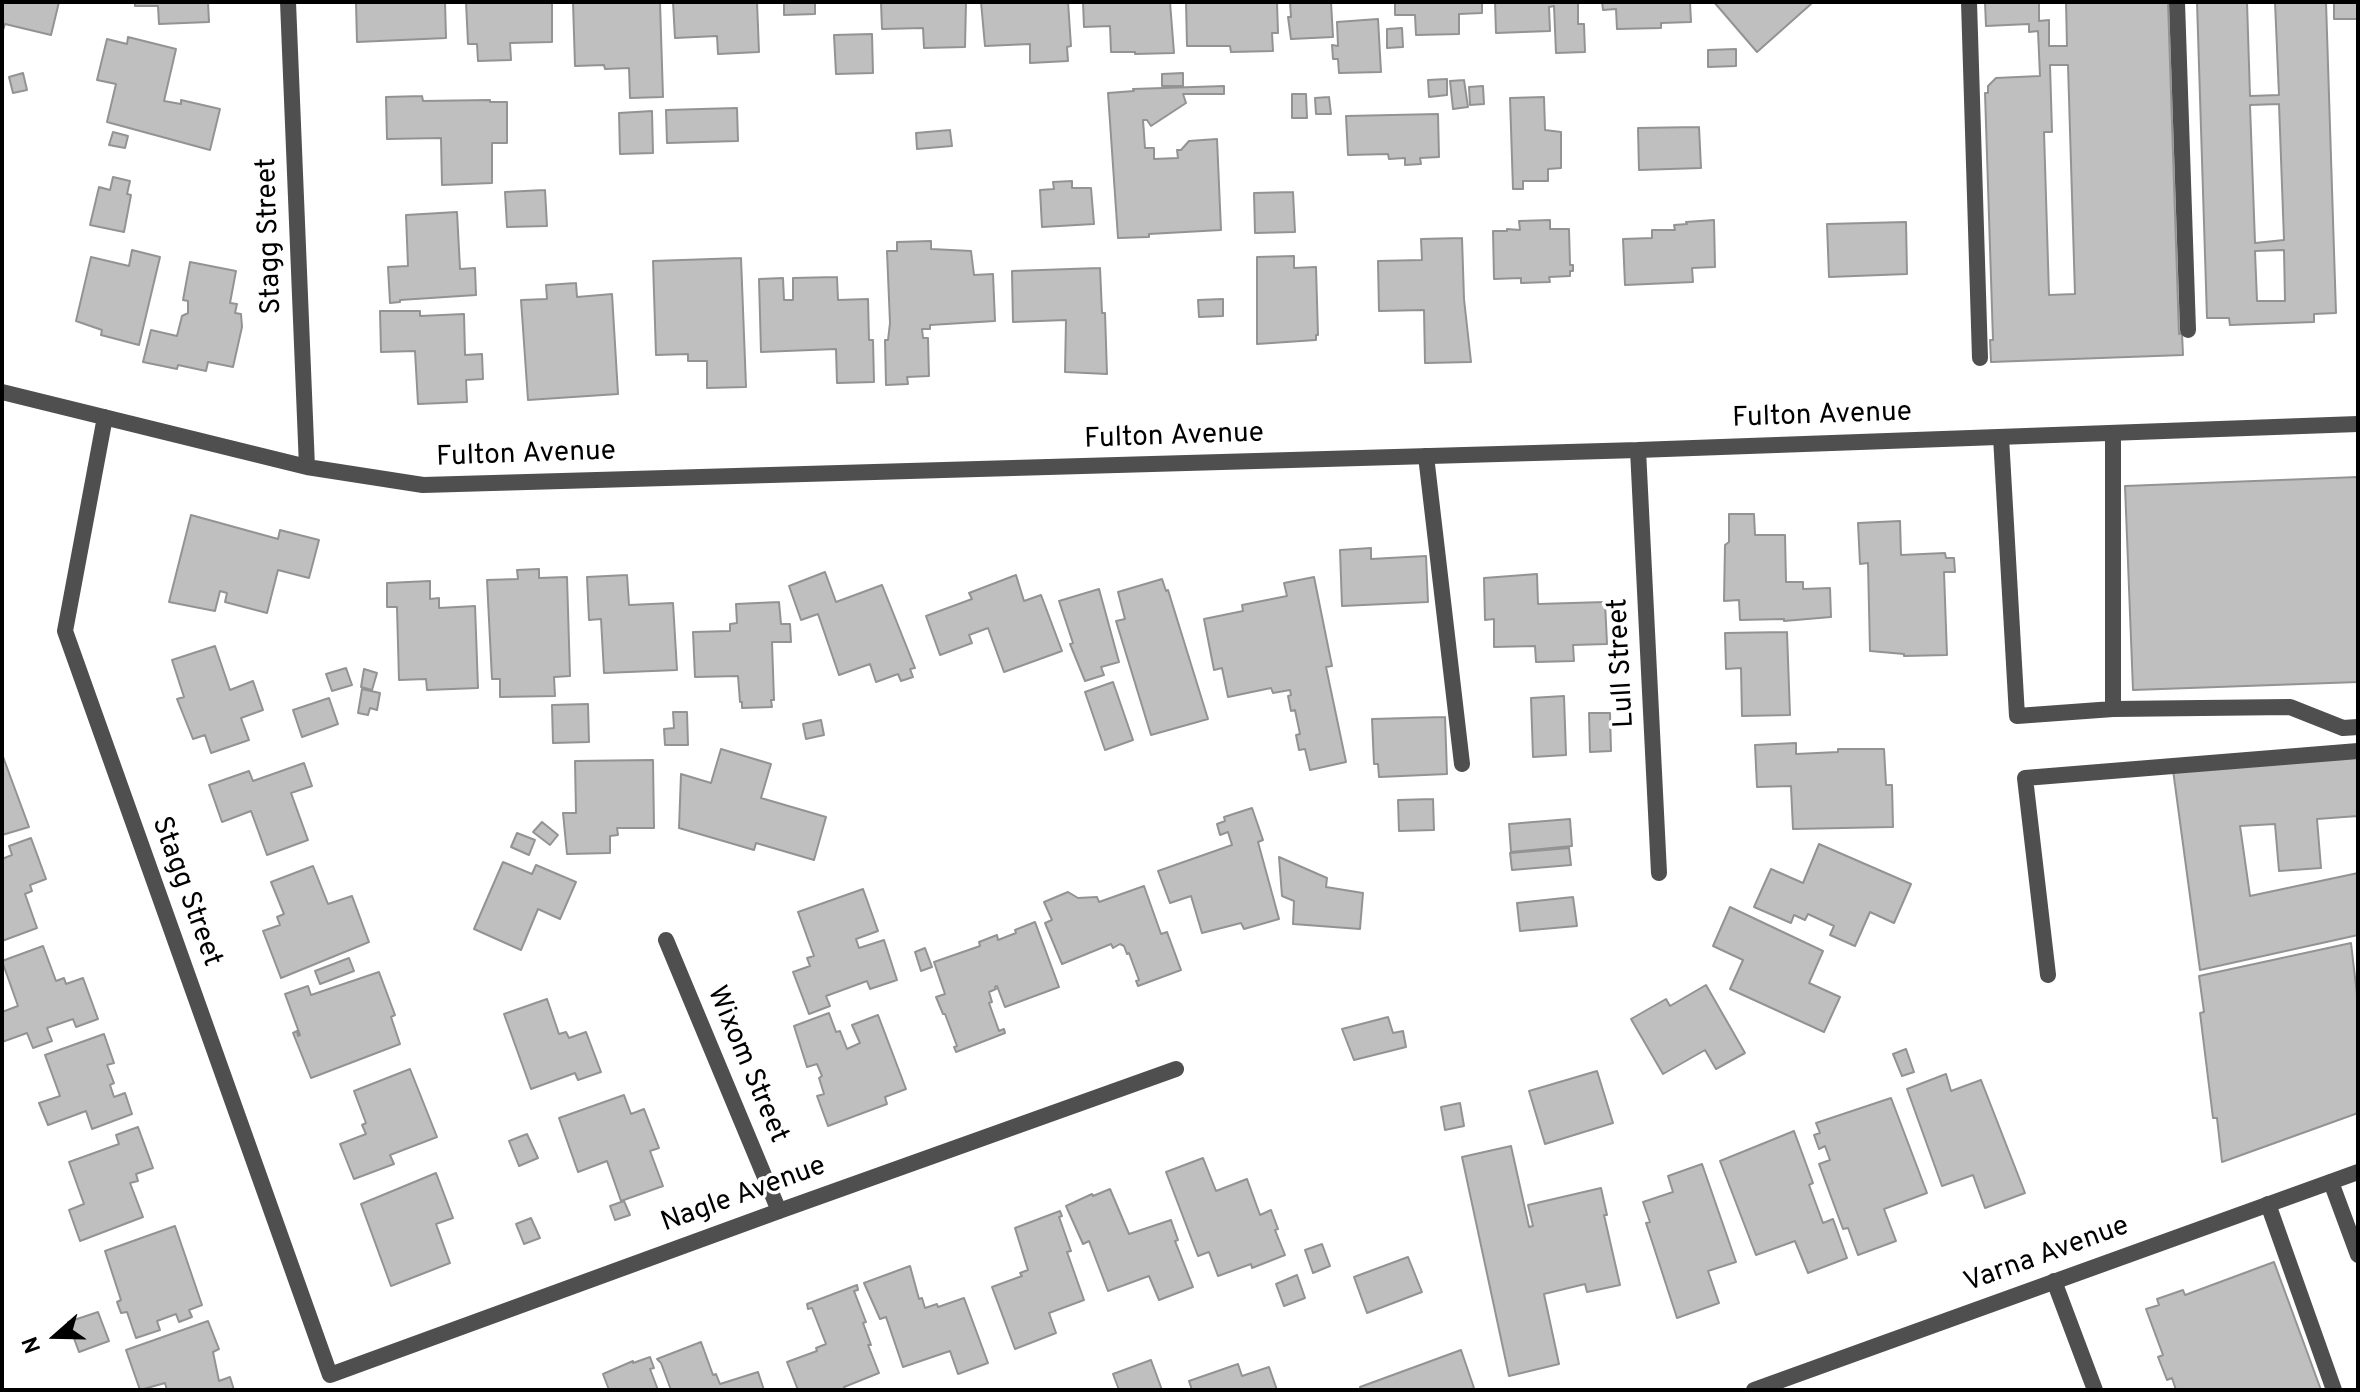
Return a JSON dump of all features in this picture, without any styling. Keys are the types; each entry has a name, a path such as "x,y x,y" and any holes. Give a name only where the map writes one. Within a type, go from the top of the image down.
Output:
{"street":[{"name":"Stagg Street","path":"288,2 307,467"},
{"path":"1969,2 1980,358"},
{"path":"2177,2 2188,330"},
{"name":"Fulton Avenue","path":"2,392 307,467 423,485 1638,450 2358,424"},
{"name":"Stagg Street","path":"105,417 65,631 330,1375"},
{"path":"2113,433 2113,709"},
{"path":"2001,437 2017,716 2113,709 2290,707 2343,728 2358,727"},
{"name":"Lull Street","path":"1638,450 1659,873"},
{"path":"1426,456 1462,764"},
{"path":"2048,975 2025,778 2358,751"},
{"name":"Wixom Street","path":"666,940 779,1211"},
{"name":"Nagle Avenue","path":"330,1375 1176,1069"},
{"name":"Varna Avenue","path":"1754,1390 2358,1172"},
{"path":"2331,1182 2358,1255"},
{"path":"2268,1204 2334,1390"},
{"path":"2054,1281 2095,1390"}],"building":[{"path":"2,2 59,2 51,35 5,24 2,33"},
{"path":"135,2 208,2 209,22 159,24 158,6 135,6"},
{"path":"348,2 445,2 446,38 357,42 356,3"},
{"path":"466,2 552,2 552,42 510,43 511,60 478,61 477,44 468,44"},
{"path":"573,2 660,2 663,97 630,98 629,68 575,66"},
{"path":"673,2 757,2 759,52 718,54 717,36 675,38"},
{"path":"784,2 815,2 815,14 784,15"},
{"path":"881,2 966,2 965,47 924,48 923,28 882,29"},
{"path":"981,2 1068,2 1071,46 1067,47 1068,61 1030,63 1030,44 985,46"},
{"path":"1083,2 1170,2 1174,53 1111,52 1110,26 1084,27"},
{"path":"1186,2 1277,2 1278,33 1272,33 1273,51 1231,52 1230,46 1187,46"},
{"path":"1290,2 1331,2 1333,37 1291,39 1288,17 1291,17"},
{"path":"1395,2 1482,2 1482,13 1459,14 1459,34 1416,35 1415,15 1395,15"},
{"path":"1495,2 1578,2 1578,24 1584,24 1585,52 1556,53 1554,6 1549,7 1550,31 1496,33"},
{"path":"1602,2 1690,2 1691,22 1661,23 1661,28 1617,29 1616,9 1603,10"},
{"path":"1714,2 1809,2 1811,4 1757,52"},
{"path":"1985,2 2039,2 2039,21 2049,20 2049,46 2067,46 2066,2 2168,2 2179,334 2182,333 2183,355 1991,362 1990,340 1993,340 1985,93 1988,93 1988,86 1996,78 2040,76 2038,31 2029,32 2029,24 1986,26","holes":["2050,65 2068,65 2075,294 2049,295 2044,132 2052,132"]},
{"path":"2197,2 2247,2 2250,96 2279,95 2275,2 2326,2 2336,313 2314,314 2314,322 2230,325 2229,318 2207,318","holes":["2279,104 2284,240 2255,243 2250,105","2284,250 2285,301 2257,301 2255,251"]},
{"path":"2334,2 2358,2 2358,19 2334,19"},
{"path":"1378,19 1381,72 1339,73 1338,59 1333,59 1332,45 1338,46 1337,22"},
{"path":"1402,28 1403,47 1387,48 1387,29"},
{"path":"872,34 873,73 836,74 834,35"},
{"path":"128,37 176,49 164,101 181,104 181,100 220,109 210,150 107,122 116,84 97,80 107,39 127,44"},
{"path":"1736,49 1736,66 1708,67 1708,50"},
{"path":"23,73 27,90 13,93 9,77"},
{"path":"1183,73 1183,86 1162,86 1162,74"},
{"path":"1447,79 1447,95 1429,97 1428,80"},
{"path":"1464,80 1468,107 1453,109 1450,81"},
{"path":"1224,86 1224,94 1183,94 1186,103 1151,126 1143,120 1145,148 1154,148 1154,159 1178,158 1177,150 1189,141 1217,139 1221,230 1118,238 1108,93 1133,89"},
{"path":"1483,86 1484,104 1470,105 1469,87"},
{"path":"1292,94 1306,94 1307,118 1292,118"},
{"path":"422,96 423,101 507,102 507,143 492,143 492,183 442,185 441,138 387,139 386,97"},
{"path":"1329,97 1331,114 1316,114 1315,98"},
{"path":"1544,97 1545,130 1561,132 1561,168 1548,169 1548,181 1523,181 1523,189 1513,189 1510,98"},
{"path":"737,108 738,141 667,143 666,110"},
{"path":"652,111 653,153 620,154 619,113"},
{"path":"1438,114 1439,157 1420,158 1421,164 1405,165 1405,158 1389,159 1388,154 1348,155 1346,116"},
{"path":"1699,127 1701,168 1639,170 1638,128"},
{"path":"950,130 952,146 917,149 916,133"},
{"path":"113,132 128,136 125,148 109,145"},
{"path":"113,177 130,181 127,194 131,195 124,232 90,225 99,187 110,190"},
{"path":"1072,181 1072,188 1091,188 1094,224 1042,227 1040,190 1054,189 1053,182"},
{"path":"545,190 547,226 507,227 505,192"},
{"path":"1293,192 1295,232 1255,233 1254,193"},
{"path":"457,212 460,269 475,268 476,295 390,303 388,267 408,266 406,215"},
{"path":"1550,220 1550,229 1569,229 1570,265 1573,265 1570,276 1549,277 1550,282 1521,283 1521,278 1494,279 1493,231 1520,230 1519,221"},
{"path":"1714,220 1715,267 1692,268 1693,282 1625,285 1623,239 1652,238 1652,230 1675,230 1674,225"},
{"path":"1906,222 1907,274 1829,277 1827,224"},
{"path":"1462,238 1464,299 1471,362 1425,363 1424,310 1379,311 1378,261 1422,260 1421,239"},
{"path":"931,241 931,249 971,251 974,275 993,274 995,321 930,325 930,329 922,329 923,338 928,338 929,376 907,377 908,384 886,385 885,340 888,340 890,323 887,251 897,251 897,242"},
{"path":"132,250 160,257 139,345 101,335 102,330 76,321 91,257 129,266"},
{"path":"1294,256 1294,268 1316,267 1316,340 1257,344 1257,257"},
{"path":"741,258 746,387 707,388 707,361 688,361 688,354 656,355 653,261"},
{"path":"190,262 236,271 230,303 237,304 235,313 241,314 242,327 233,367 208,362 206,371 143,362 151,330 177,336 182,316 188,313 188,301 183,300"},
{"path":"1100,268 1107,374 1065,372 1066,320 1013,322 1012,271"},
{"path":"837,277 838,300 868,299 874,382 837,383 836,349 761,352 759,279 783,278 784,300 793,300 793,278"},
{"path":"576,283 577,297 612,294 618,394 528,400 521,300 547,299 546,285"},
{"path":"1223,299 1223,316 1199,317 1198,300"},
{"path":"380,311 420,311 420,316 464,314 465,355 482,354 483,379 466,380 467,402 418,404 415,351 381,352"},
{"path":"2358,477 2358,682 2133,690 2125,486"},
{"path":"1729,514 1754,514 1755,535 1785,535 1786,582 1803,582 1803,589 1830,588 1831,617 1784,621 1740,620 1739,600 1724,601"},
{"path":"191,515 278,539 280,530 319,540 309,578 278,570 267,613 225,602 227,593 220,591 215,611 169,602"},
{"path":"1900,521 1901,555 1945,553 1946,558 1954,558 1955,572 1944,572 1947,655 1904,656 1870,651 1868,563 1860,564 1858,523"},
{"path":"1371,548 1371,559 1426,556 1428,602 1342,606 1340,550"},
{"path":"539,569 539,578 567,577 570,676 554,677 555,696 500,697 500,679 492,679 487,580 518,579 517,570"},
{"path":"825,572 836,602 882,585 915,668 910,669 913,677 901,681 898,674 876,682 870,664 839,675 818,614 801,620 789,586"},
{"path":"1537,574 1538,604 1605,602 1607,644 1573,645 1574,661 1536,662 1535,646 1494,647 1494,619 1485,620 1484,578"},
{"path":"627,575 629,605 673,603 677,670 604,673 601,619 589,620 587,577"},
{"path":"1016,575 1024,601 1041,595 1062,651 1004,672 988,628 969,635 972,643 940,655 926,616 972,599 969,593"},
{"path":"1314,577 1332,666 1326,667 1346,762 1310,770 1305,749 1299,750 1296,735 1300,734 1295,710 1291,711 1290,690 1273,693 1271,688 1228,697 1222,668 1214,670 1204,619 1243,611 1242,605 1287,596 1284,583"},
{"path":"1162,579 1208,719 1151,735 1116,621 1125,619 1118,592"},
{"path":"430,581 430,599 439,598 439,608 475,606 478,688 427,690 426,679 399,680 397,607 387,607 387,583"},
{"path":"1099,589 1119,662 1101,667 1104,675 1085,681 1070,644 1073,643 1059,601"},
{"path":"779,602 781,624 790,624 791,642 772,642 772,707 742,708 738,676 695,677 693,632 730,631 730,624 737,623 736,604"},
{"path":"1787,632 1790,715 1742,716 1741,668 1726,669 1725,633"},
{"path":"215,646 230,690 253,681 263,710 241,718 249,740 211,753 205,735 193,739 177,699 184,697 172,660"},
{"path":"346,668 352,685 332,691 326,674"},
{"path":"364,669 377,673 372,690 361,687"},
{"path":"1113,682 1133,740 1105,750 1085,692"},
{"path":"362,689 380,693 377,710 370,708 368,715 358,713"},
{"path":"1564,696 1566,755 1533,757 1531,698"},
{"path":"329,698 338,724 302,737 293,710"},
{"path":"588,704 589,742 553,743 552,705"},
{"path":"673,712 687,712 688,745 665,745 664,729 674,728"},
{"path":"1589,713 1610,713 1611,751 1590,752"},
{"path":"1445,717 1447,774 1379,777 1378,764 1374,764 1372,719"},
{"path":"821,720 824,735 806,739 803,724"},
{"path":"1796,743 1796,754 1838,752 1838,749 1884,749 1886,785 1892,785 1893,827 1793,829 1791,786 1757,787 1755,745"},
{"path":"721,749 771,764 761,798 826,817 814,860 756,843 754,850 679,828 681,774 711,783"},
{"path":"2,754 29,827 2,835"},
{"path":"2358,756 2358,816 2317,819 2321,868 2279,871 2275,824 2240,826 2250,896 2358,873 2358,935 2200,970 2173,770"},
{"path":"653,760 654,828 617,828 618,835 610,836 610,853 567,854 563,813 576,813 575,761"},
{"path":"304,763 312,786 291,793 308,840 267,855 251,811 222,822 209,785 249,771 253,781"},
{"path":"1433,799 1434,830 1399,831 1398,800"},
{"path":"1252,808 1263,840 1258,842 1279,919 1244,929 1241,923 1202,933 1191,896 1170,903 1158,871 1232,845 1228,832 1220,835 1217,824 1225,821 1224,817"},
{"path":"1570,819 1572,846 1511,852 1509,824"},
{"path":"542,822 558,835 550,845 533,832"},
{"path":"517,833 535,840 529,855 511,847"},
{"path":"31,838 46,879 30,885 32,891 25,894 37,928 2,941 2,859 12,855 9,846"},
{"path":"1819,844 1911,884 1894,923 1870,912 1855,946 1830,935 1834,926 1808,914 1805,920 1794,915 1791,923 1754,907 1771,869 1803,883"},
{"path":"1569,848 1571,865 1512,870 1510,853"},
{"path":"1279,857 1327,878 1326,887 1363,893 1360,929 1293,924 1294,901 1282,896"},
{"path":"503,862 532,874 536,865 576,882 560,919 538,909 521,950 474,929"},
{"path":"313,866 328,904 352,896 369,942 281,978 263,931 280,925 277,917 284,914 271,882"},
{"path":"1144,886 1161,934 1167,932 1181,970 1138,986 1136,981 1139,980 1129,953 1120,944 1113,948 1111,944 1062,964 1045,923 1052,920 1044,902 1068,892 1078,898 1097,897 1099,902"},
{"path":"863,889 878,931 856,939 859,948 884,940 897,980 870,989 867,981 826,996 830,1006 809,1014 793,972 810,966 807,958 814,956 798,912"},
{"path":"1573,897 1577,926 1520,931 1517,903"},
{"path":"1730,907 1823,951 1809,983 1840,997 1824,1032 1730,989 1743,960 1713,946"},
{"path":"1035,922 1059,987 1005,1007 995,987 989,992 992,1002 989,1003 999,1031 1004,1029 1005,1033 956,1052 954,1047 957,1046 936,997 945,994 934,962 980,946 979,942 997,935 998,940 1016,933 1015,930"},
{"path":"2351,943 2358,1003 2358,1113 2222,1162 2217,1118 2213,1118 2200,1013 2204,1012 2199,976"},
{"path":"43,946 56,981 64,978 66,984 83,978 98,1019 76,1027 73,1019 47,1028 52,1041 33,1048 27,1033 2,1042 2,1012 18,1006 2,961"},
{"path":"925,948 932,967 921,971 915,952"},
{"path":"349,958 354,971 320,984 315,971"},
{"path":"379,972 395,1015 391,1017 400,1044 311,1078 293,1033 297,1031 300,1035 285,994 308,986 311,995"},
{"path":"1706,985 1745,1053 1716,1069 1705,1050 1663,1074 1631,1019 1666,999 1670,1006"},
{"path":"547,999 559,1034 566,1032 569,1038 586,1032 601,1072 578,1080 575,1073 531,1089 504,1014"},
{"path":"829,1013 847,1049 860,1043 852,1025 878,1015 906,1089 885,1097 887,1104 828,1126 817,1096 824,1094 819,1078 822,1076 817,1064 807,1067 794,1026"},
{"path":"1388,1017 1393,1033 1403,1031 1406,1047 1354,1060 1342,1029"},
{"path":"104,1034 114,1063 107,1065 114,1083 110,1085 114,1097 125,1093 132,1114 92,1129 86,1111 48,1125 39,1103 60,1096 45,1055"},
{"path":"1906,1049 1914,1072 1902,1076 1893,1054"},
{"path":"410,1069 437,1137 390,1155 394,1164 354,1179 340,1144 366,1134 362,1125 366,1123 354,1091"},
{"path":"1597,1071 1613,1123 1545,1144 1529,1091"},
{"path":"1946,1074 1951,1091 1981,1080 2025,1193 1985,1208 1973,1175 1942,1186 1907,1089"},
{"path":"624,1095 631,1114 644,1109 659,1148 650,1151 663,1186 621,1201 607,1161 578,1172 559,1118"},
{"path":"1891,1098 1927,1193 1884,1209 1896,1241 1858,1255 1848,1228 1843,1229 1819,1164 1830,1160 1825,1146 1819,1149 1814,1135 1820,1133 1816,1123"},
{"path":"1460,1103 1464,1126 1445,1130 1441,1107"},
{"path":"138,1127 153,1168 136,1174 138,1181 130,1183 143,1217 80,1241 69,1210 84,1204 69,1162 119,1144 116,1135"},
{"path":"1794,1131 1813,1183 1809,1185 1823,1223 1833,1219 1847,1258 1808,1273 1795,1241 1756,1255 1720,1161"},
{"path":"527,1134 538,1158 519,1166 509,1141"},
{"path":"1511,1146 1529,1227 1533,1226 1528,1205 1601,1188 1620,1285 1587,1292 1585,1284 1544,1294 1559,1364 1509,1376 1462,1157"},
{"path":"1203,1158 1216,1191 1247,1179 1260,1215 1271,1210 1285,1255 1252,1268 1251,1264 1218,1276 1209,1252 1198,1256 1166,1172"},
{"path":"1702,1164 1736,1262 1708,1271 1719,1303 1677,1318 1646,1223 1650,1222 1643,1202 1673,1192 1668,1176"},
{"path":"436,1173 453,1218 436,1224 450,1263 391,1286 361,1204"},
{"path":"1110,1189 1129,1234 1171,1220 1178,1240 1175,1241 1193,1287 1159,1300 1149,1276 1108,1291 1089,1241 1083,1244 1066,1206"},
{"path":"624,1201 630,1215 615,1220 610,1206"},
{"path":"1060,1211 1062,1216 1059,1217 1071,1251 1067,1252 1084,1300 1049,1313 1056,1333 1015,1349 992,1287 1022,1276 1020,1273 1028,1270 1015,1228"},
{"path":"531,1218 540,1238 524,1244 516,1224"},
{"path":"175,1226 202,1305 189,1310 192,1317 179,1322 176,1314 157,1321 160,1330 136,1338 127,1312 121,1313 117,1302 121,1300 105,1251"},
{"path":"1322,1244 1330,1266 1313,1273 1305,1250"},
{"path":"1408,1257 1422,1292 1367,1313 1354,1277"},
{"path":"2274,1262 2321,1390 2176,1390 2172,1378 2167,1380 2158,1357 2163,1355 2146,1309 2159,1305 2157,1299 2183,1290 2185,1295"},
{"path":"910,1266 919,1299 922,1298 925,1308 964,1298 988,1363 958,1374 950,1351 903,1367 886,1317 880,1319 864,1283"},
{"path":"1297,1275 1305,1298 1284,1306 1276,1284"},
{"path":"857,1285 858,1290 854,1291 866,1322 863,1323 871,1345 868,1345 879,1373 844,1387 845,1390 798,1390 787,1362 817,1351 816,1348 826,1344 812,1308 808,1309 807,1304"},
{"path":"98,1312 109,1341 79,1352 68,1322"},
{"path":"208,1321 219,1349 213,1352 219,1381 230,1377 234,1390 167,1390 165,1383 140,1390 126,1350"},
{"path":"701,1342 713,1375 716,1374 720,1384 758,1372 764,1390 671,1390 657,1359"},
{"path":"1461,1350 1474,1388 1361,1390 1360,1387"},
{"path":"650,1357 654,1368 650,1369 658,1390 609,1390 603,1374"},
{"path":"1151,1360 1162,1390 1119,1390 1113,1374"},
{"path":"1238,1364 1242,1376 1269,1367 1277,1390 1192,1390 1189,1381"}]}
